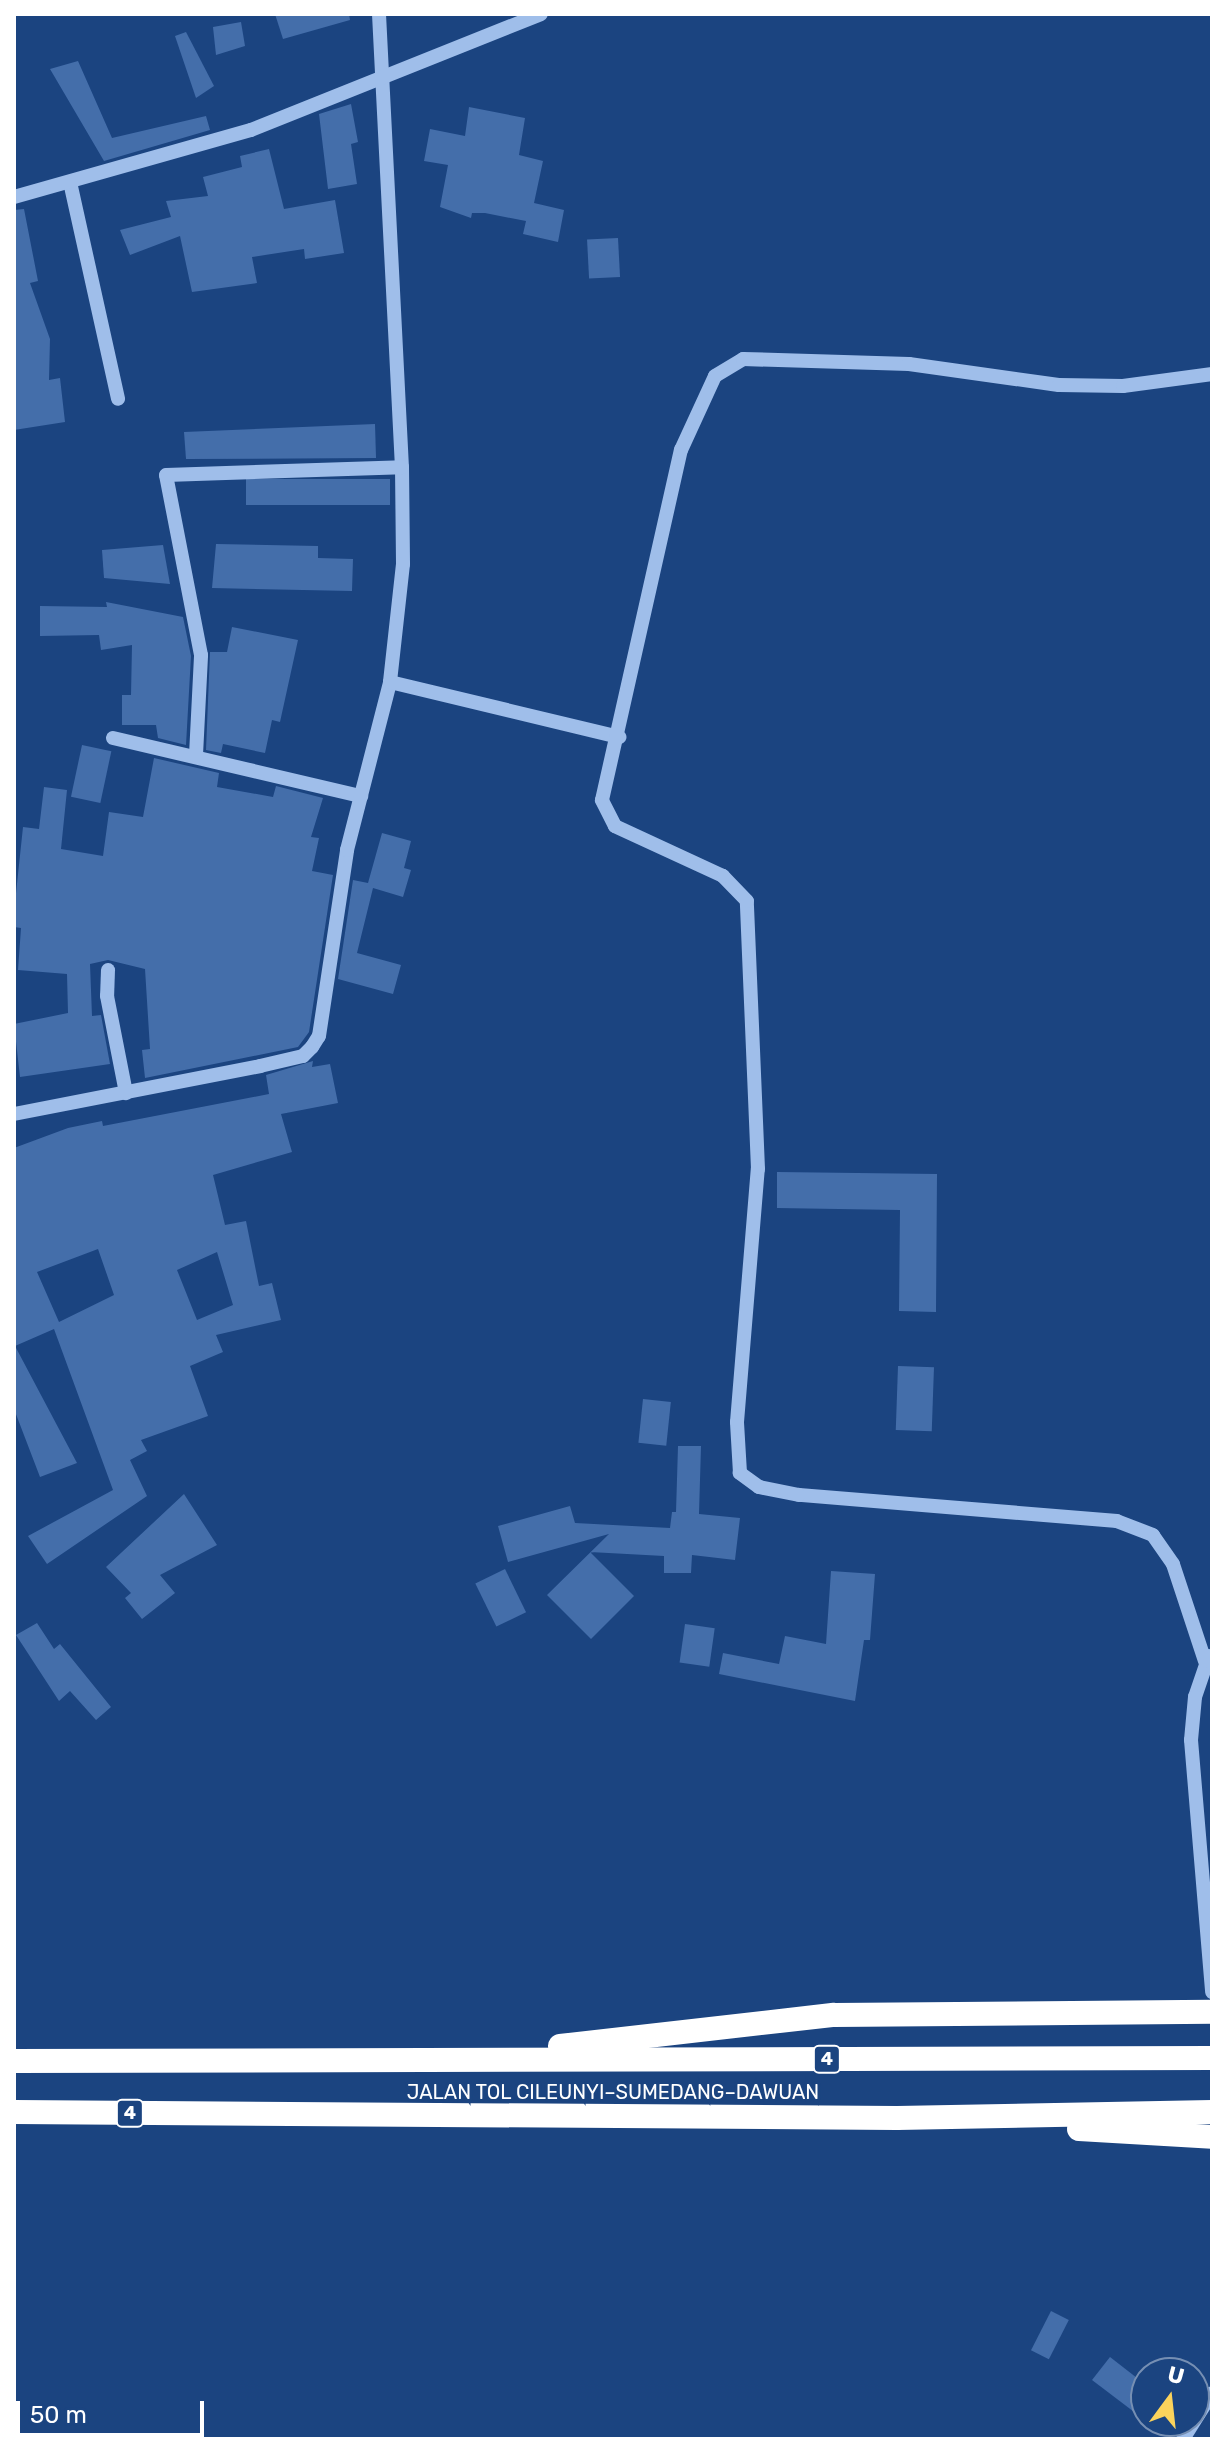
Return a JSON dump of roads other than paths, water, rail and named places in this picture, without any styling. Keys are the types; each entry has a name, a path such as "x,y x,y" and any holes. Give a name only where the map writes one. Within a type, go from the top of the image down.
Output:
{"highway":[{"path":"442,2059 834,2015 1212,2012"},
{"name":"JALAN TOL CILEUNYI–SUMEDANG–DAWUAN","path":"14,2061 1212,2058"},
{"name":"JALAN TOL CILEUNYI–SUMEDANG–DAWUAN","path":"14,2112 897,2118 1212,2112"},
{"path":"897,2118 1212,2137"}],"street":[{"path":"14,1114 303,1056 319,1036 347,850 390,682 403,564 402,467 379,14"},
{"path":"14,197 251,130 383,74 541,14"},
{"path":"70,182 118,399"},
{"path":"1212,374 1123,386 1059,385 909,364 743,359 715,376 681,450 619,737 602,800 615,826 723,876 747,901 758,1169 737,1422 740,1473 759,1487 799,1495 1117,1521 1153,1535 1173,1564 1209,1656 1191,1740 1193,1812 1203,1880 1212,1992"},
{"path":"196,755 201,655 166,475 402,467"},
{"path":"390,682 619,737"},
{"path":"113,738 361,796"},
{"path":"108,970 107,996 126,1093"},
{"path":"1183,2439 1212,2393"}]}
